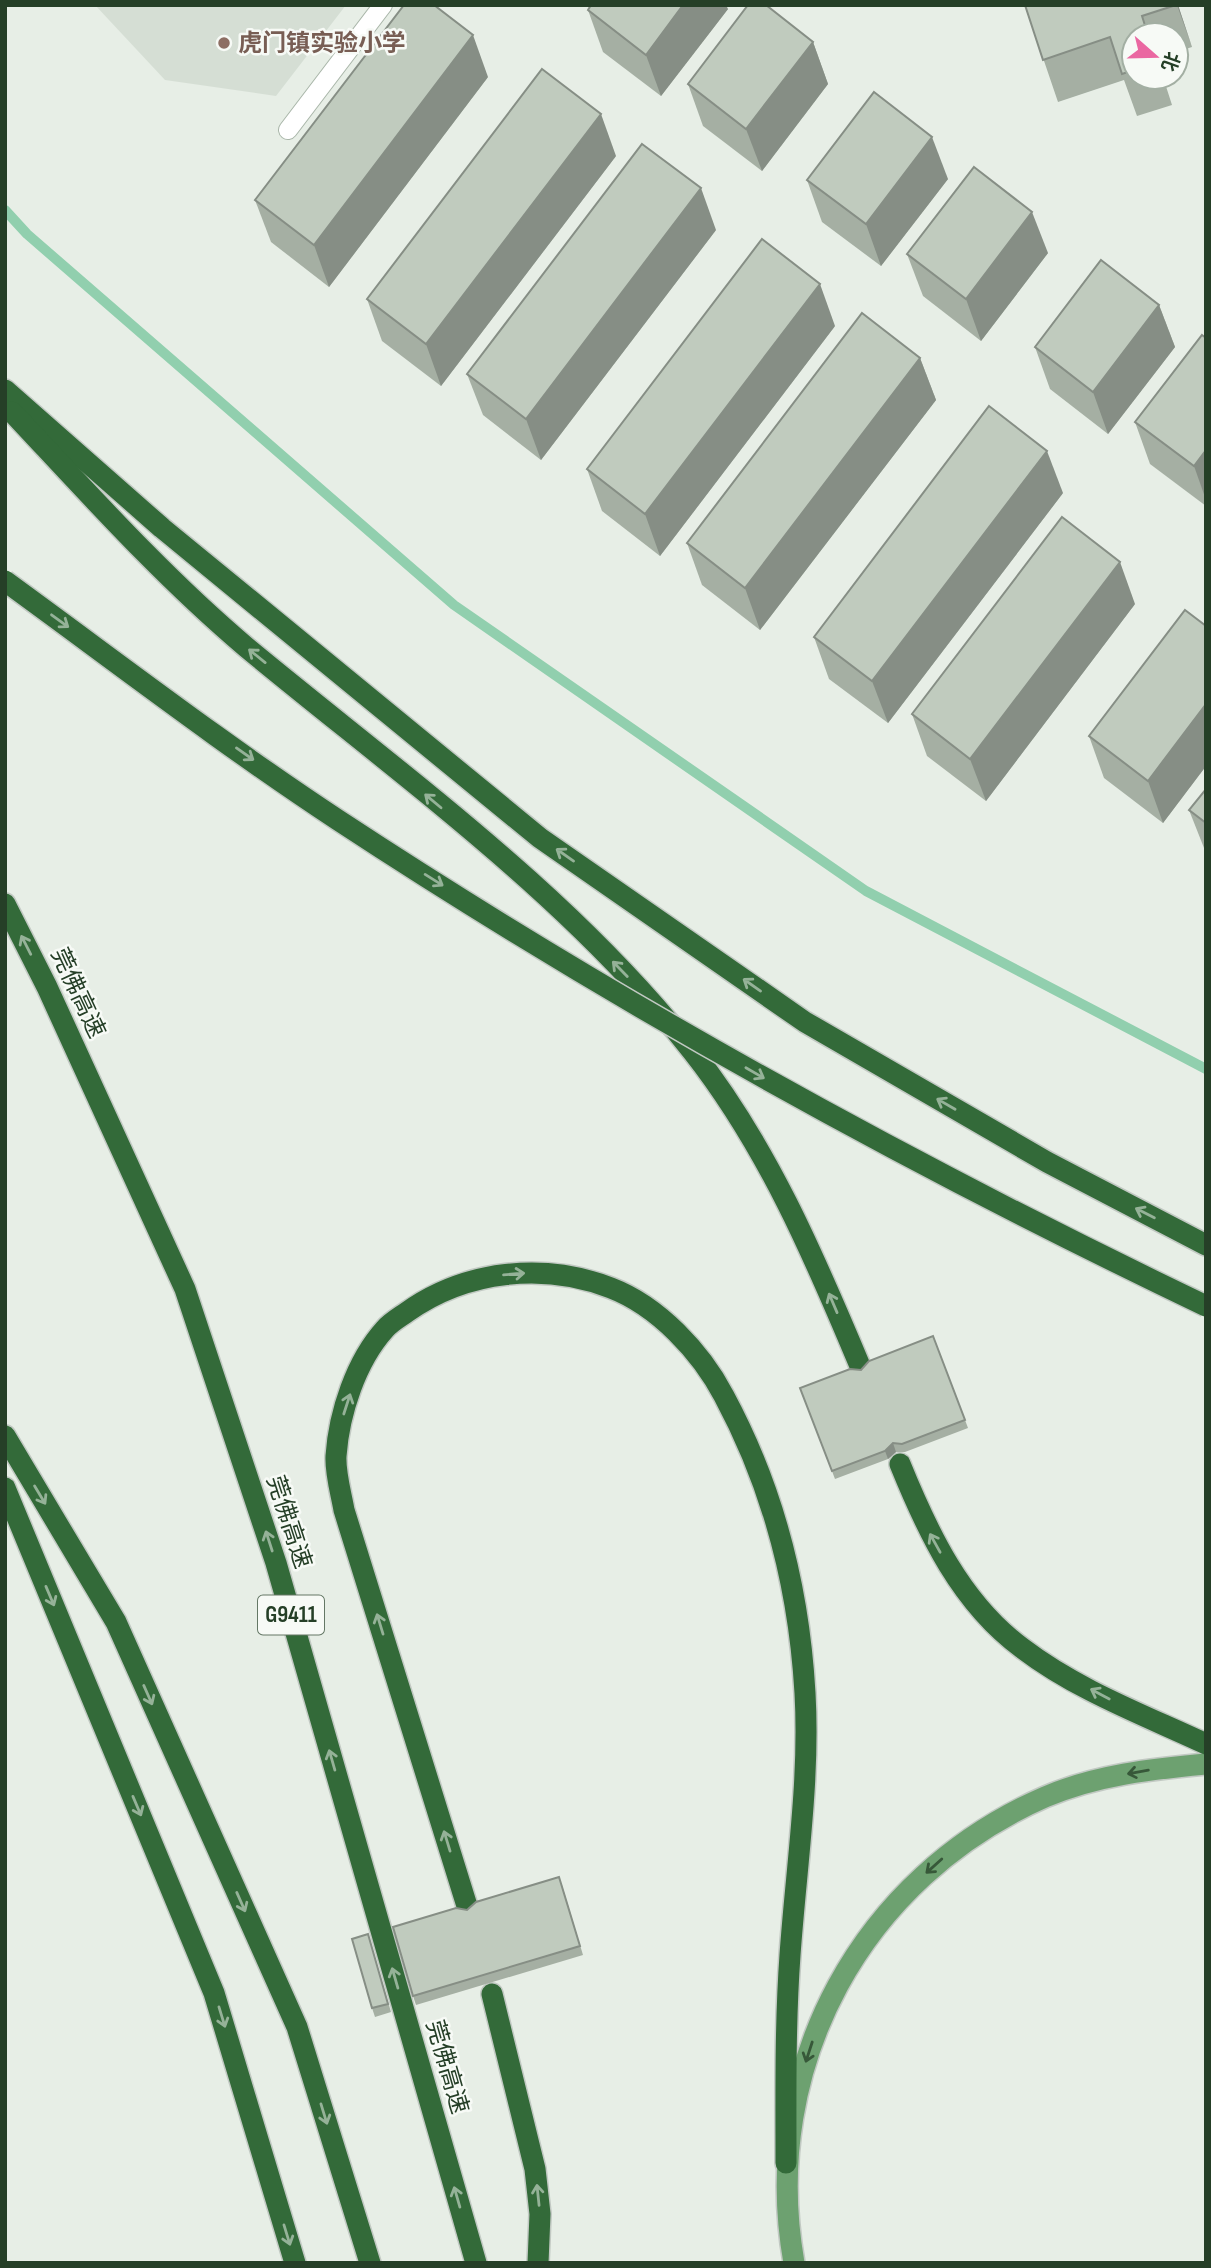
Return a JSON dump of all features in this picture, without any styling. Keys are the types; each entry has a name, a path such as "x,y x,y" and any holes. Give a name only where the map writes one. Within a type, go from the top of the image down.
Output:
{"highway":[{"path":"5,390 162,528 540,838 805,1022 1047,1162 1206,1245"},
{"path":"5,405 129,535 243,644 576,922 646,996 694,1052 734,1109 769,1168 802,1232 860,1366"},
{"path":"5,581 336,819 533,942 757,1074 1025,1220 1206,1306"},
{"name":"莞佛高速","path":"5,904 47,987 185,1289 276,1563 476,2263"},
{"path":"467,1906 344,1510 336,1459 344,1408 361,1365 386,1328 418,1304 453,1286 496,1276 541,1272 583,1279 614,1289 646,1307 674,1331 703,1363 723,1394 749,1448 789,1563 805,1696 803,1796 785,2039 786,2163"},
{"path":"5,1436 116,1622 292,2014 370,2263"},
{"path":"900,1464 938,1549 961,1585 991,1622 1022,1648 1062,1674 1206,1744"},
{"path":"5,1488 214,1993 295,2263"},
{"path":"492,1994 536,2169 540,2214 538,2263"}],"main road":[{"path":"794,2263 788,2229 786,2163 797,2090 817,2026 849,1964 886,1913 937,1863 983,1829 1046,1797 1102,1778 1206,1764"}],"lane":[{"path":"288,130 383,5"}],"shaded area":[{"name":"虎门镇实验小学","path":"95,5 346,5 276,96 165,80"}],"building":[{"path":"404,5 434,5 473,35 314,245 255,200"},
{"path":"591,5 683,5 646,55 588,10"},
{"path":"748,5 766,5 813,42 746,129 688,84"},
{"path":"1025,5 1176,5 1142,16 1144,21 1120,21 1120,68 1110,37 1043,60"},
{"path":"542,69 601,114 426,344 367,299"},
{"path":"874,92 932,137 866,224 807,180"},
{"path":"642,144 701,188 526,419 467,374"},
{"path":"974,167 1032,212 966,299 907,254"},
{"path":"762,239 820,284 645,514 587,469"},
{"path":"1101,260 1159,305 1093,392 1035,347"},
{"path":"862,313 920,358 745,588 687,543"},
{"path":"1202,335 1206,338 1206,450 1194,466 1135,422"},
{"path":"989,406 1047,451 872,681 814,637"},
{"path":"1062,517 1120,562 970,759 912,714"},
{"path":"1185,610 1206,626 1206,704 1148,781 1089,736"},
{"path":"1206,789 1206,823 1189,810"},
{"path":"933,1336 965,1420 902,1444 893,1443 885,1451 832,1471 800,1388 850,1369 861,1370 869,1361"},
{"path":"559,1877 580,1946 413,1996 393,1927 456,1908 467,1910 476,1902"},
{"path":"368,1934 388,2004 372,2008 352,1939"}],"waterway":[{"path":"5,210 27,234 454,605 866,891 1206,1069"}],"place":[{"name":"虎门镇实验小学","path":"224,43"}]}
